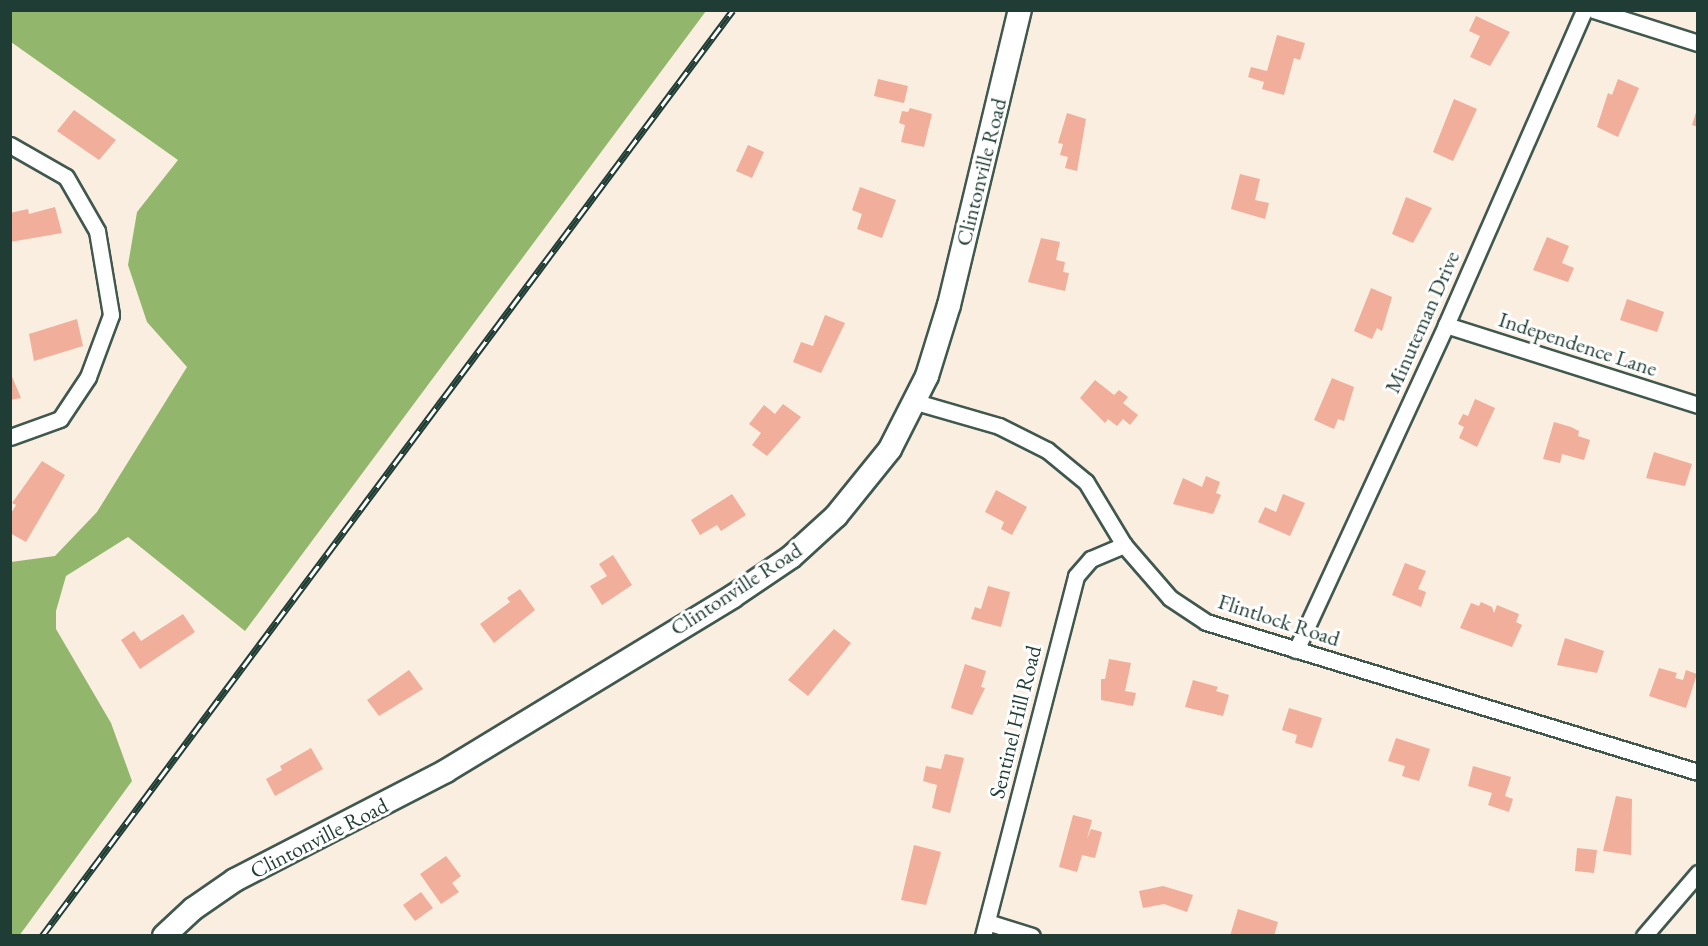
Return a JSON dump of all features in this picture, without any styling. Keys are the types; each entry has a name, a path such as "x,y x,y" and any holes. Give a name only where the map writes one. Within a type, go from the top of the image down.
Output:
{"street":[{"name":"Clintonville Road","path":"164,936 216,892 446,771 771,572 837,516 868,480 916,402 949,305 1020,10"},
{"name":"Minuteman Drive","path":"1296,650 1446,325 1584,10"},
{"path":"1594,10 1698,43"},
{"path":"10,145 66,177 97,231 111,315 88,377 60,419 10,437"},
{"name":"Independence Lane","path":"1446,325 1698,405"},
{"name":"Flintlock Road","path":"916,402 999,426 1047,450 1086,482 1124,545 1170,598 1206,622 1698,772"},
{"name":"Sentinel Hill Road","path":"985,929 1076,576 1091,559 1124,545"},
{"path":"1644,936 1698,873"},
{"path":"985,929 1032,936"}],"green space":[{"path":"11,10 706,11 245,631 128,537 66,576 56,611 56,629 111,723 132,781 19,936 10,935 11,562 55,556 97,512 187,367 147,322 128,265 137,212 178,160 11,42"}],"building":[{"path":"1476,16 1510,32 1490,66 1470,57 1480,36 1469,31"},
{"path":"1277,35 1305,43 1300,60 1294,58 1284,95 1262,89 1264,82 1248,77 1251,67 1267,71"},
{"path":"878,79 908,86 904,103 874,96"},
{"path":"1618,79 1639,88 1618,137 1597,127 1608,93 1612,95"},
{"path":"1454,99 1477,109 1453,161 1433,152"},
{"path":"910,108 932,114 924,147 901,142 905,125 899,123 902,111 908,112"},
{"path":"74,110 116,140 99,160 57,131"},
{"path":"1698,110 1698,127 1692,125"},
{"path":"1067,113 1086,119 1077,171 1065,168 1068,157 1060,155 1063,144 1058,143"},
{"path":"748,145 764,152 752,178 736,171"},
{"path":"1240,174 1260,179 1255,200 1269,203 1265,219 1231,209"},
{"path":"860,187 896,200 882,238 857,229 862,214 852,210"},
{"path":"1406,197 1432,208 1413,243 1392,234"},
{"path":"55,207 62,233 10,242 10,213 28,209 29,214"},
{"path":"1547,237 1569,246 1562,263 1574,268 1568,282 1533,270"},
{"path":"1041,238 1060,242 1056,260 1065,262 1063,272 1069,273 1065,291 1028,282"},
{"path":"1371,288 1392,297 1382,331 1377,328 1372,339 1354,331"},
{"path":"1627,299 1664,312 1657,332 1620,320"},
{"path":"825,315 845,323 821,373 793,362 801,342 813,346"},
{"path":"77,319 83,346 34,361 29,334"},
{"path":"10,372 21,398 10,400"},
{"path":"1332,378 1354,387 1344,421 1338,419 1334,429 1314,420"},
{"path":"1095,380 1114,395 1119,390 1128,397 1123,403 1138,415 1130,425 1123,419 1117,426 1108,419 1105,423 1080,398"},
{"path":"1475,399 1495,408 1477,447 1459,438 1464,427 1458,424 1463,414 1468,416"},
{"path":"783,404 801,417 767,456 752,445 761,433 749,424 764,405 775,414"},
{"path":"1554,422 1579,431 1578,436 1590,440 1584,460 1562,454 1560,463 1543,459"},
{"path":"1654,452 1692,464 1685,486 1646,478"},
{"path":"42,461 65,475 26,542 10,533 10,515 16,505 12,503"},
{"path":"1206,476 1220,482 1216,493 1221,495 1213,514 1173,504 1183,478 1202,487"},
{"path":"996,490 1027,507 1012,535 1001,529 1004,522 985,512"},
{"path":"732,494 746,515 721,531 717,525 700,535 691,520"},
{"path":"1283,494 1305,503 1290,536 1258,522 1265,507 1276,512"},
{"path":"613,555 632,585 602,605 590,586 607,576 599,564"},
{"path":"1405,563 1426,571 1418,589 1426,592 1421,607 1392,595"},
{"path":"988,586 1010,592 1001,627 971,619 975,607 981,609"},
{"path":"520,589 535,610 494,643 480,624 510,602 507,598"},
{"path":"1481,602 1492,607 1494,613 1497,605 1519,614 1516,622 1522,625 1512,647 1460,628 1471,603 1479,606"},
{"path":"183,614 195,632 140,669 121,640 134,631 141,641"},
{"path":"834,629 851,643 808,696 788,680"},
{"path":"1565,638 1604,651 1597,673 1557,665"},
{"path":"1109,659 1131,663 1125,691 1136,693 1133,706 1101,700 1101,679 1105,679"},
{"path":"965,664 986,671 981,687 985,688 972,715 951,708"},
{"path":"1659,668 1677,673 1675,678 1683,680 1686,670 1697,674 1686,708 1649,696"},
{"path":"409,670 423,689 379,716 367,700"},
{"path":"1193,680 1218,687 1216,691 1229,695 1223,716 1185,707"},
{"path":"1289,708 1322,718 1312,748 1295,743 1297,735 1282,730"},
{"path":"1396,738 1430,749 1419,781 1402,776 1405,766 1388,761"},
{"path":"311,748 323,769 275,796 266,779 282,770 280,766"},
{"path":"945,754 964,758 950,813 932,808 937,785 923,781 926,766 941,769"},
{"path":"1473,766 1511,777 1505,796 1513,799 1509,812 1488,805 1492,793 1468,786"},
{"path":"1616,796 1632,799 1631,855 1603,851"},
{"path":"1073,815 1092,820 1087,839 1091,829 1102,832 1095,858 1082,855 1077,872 1059,867"},
{"path":"914,845 941,852 926,905 901,900"},
{"path":"1577,848 1597,850 1594,873 1575,871"},
{"path":"446,856 461,876 452,883 459,892 441,904 420,874"},
{"path":"1163,886 1193,895 1187,912 1164,904 1143,908 1139,891"},
{"path":"421,892 433,908 415,921 403,905"},
{"path":"1238,909 1278,922 1274,936 1230,936"}],"railway":[{"path":"42,936 733,10"}]}
